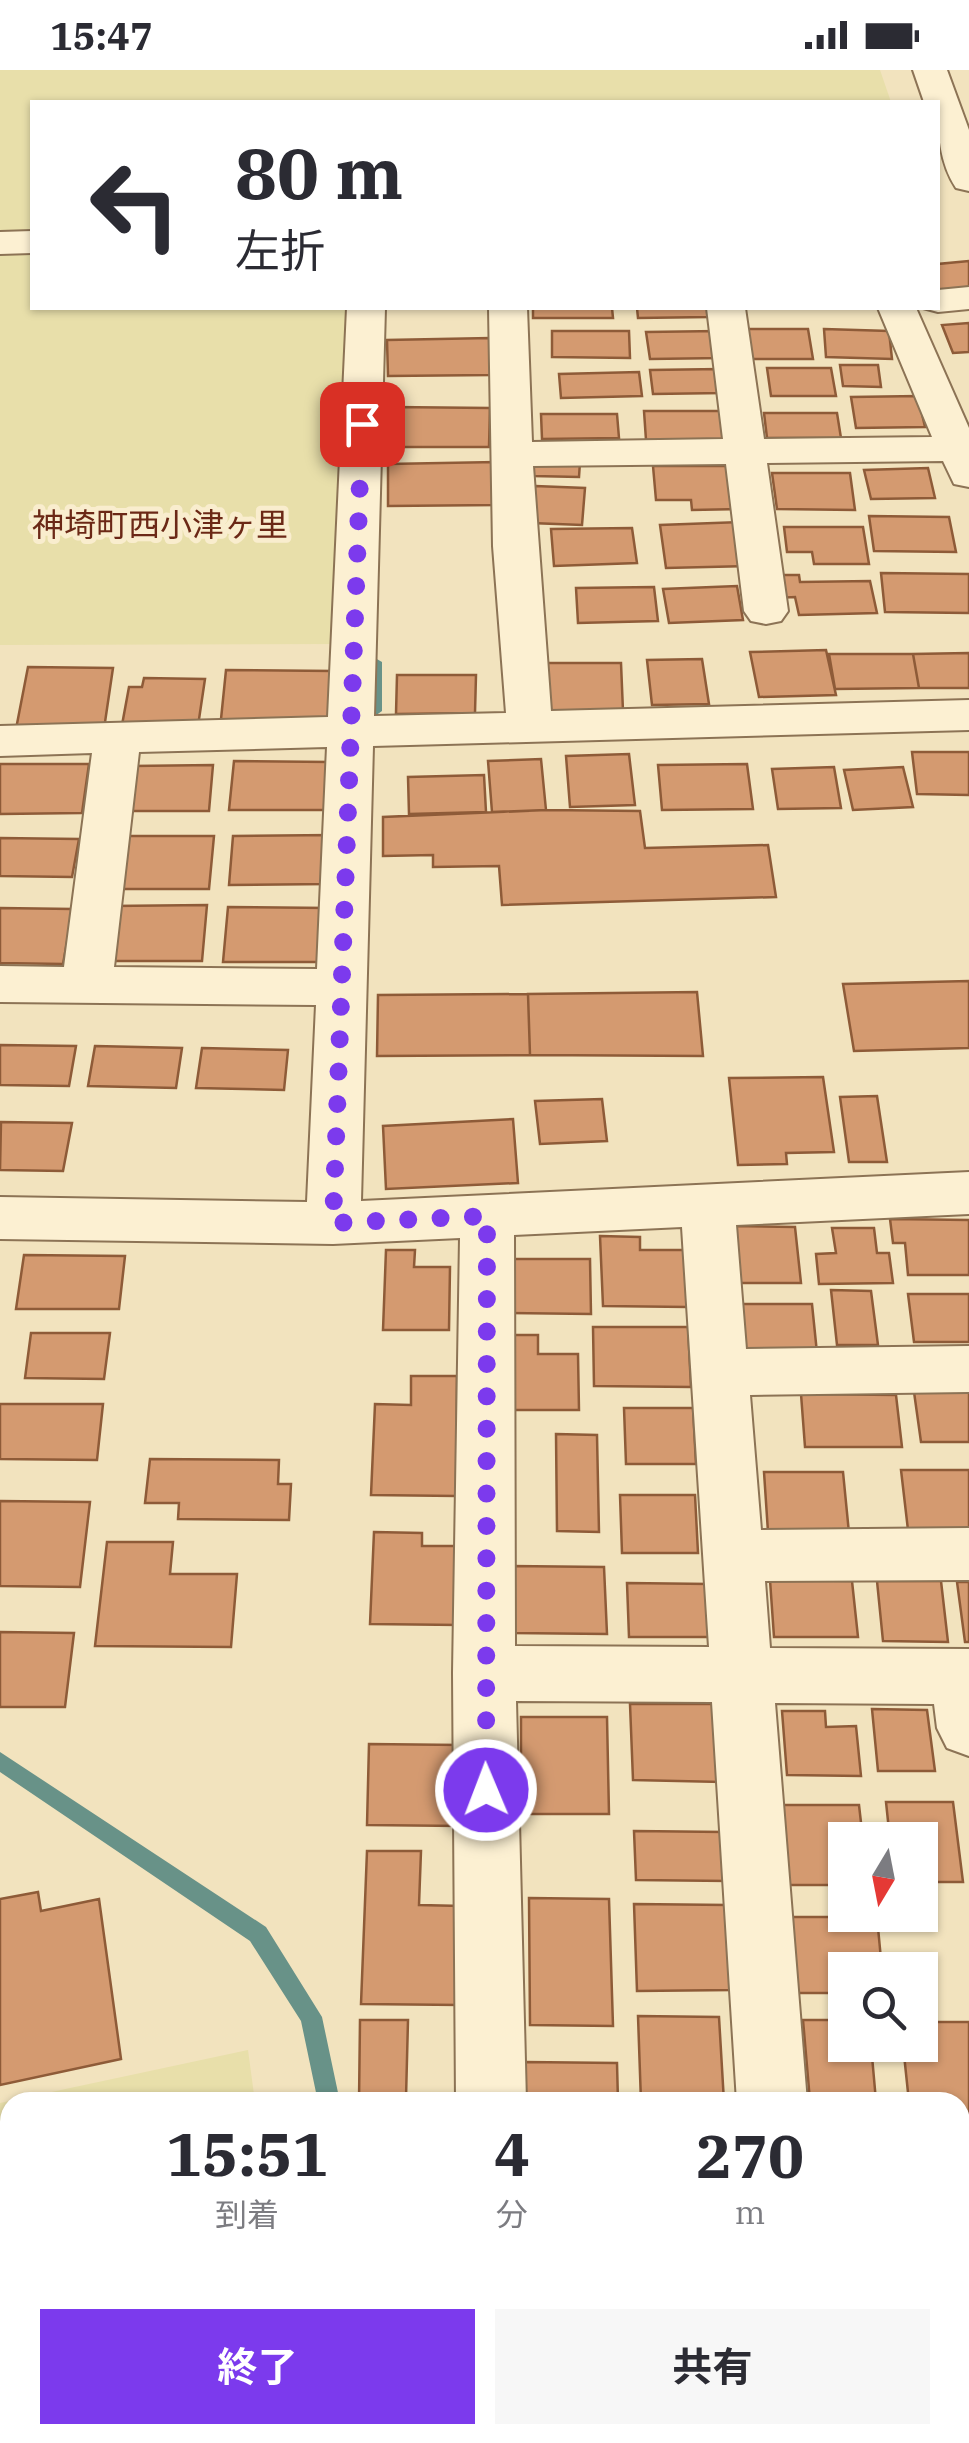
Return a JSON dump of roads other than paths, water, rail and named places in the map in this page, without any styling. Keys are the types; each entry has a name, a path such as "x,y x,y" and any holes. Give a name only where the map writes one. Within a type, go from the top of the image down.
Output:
{"street":[{"path":"930,70 969,180"},
{"path":"940,204 969,201"},
{"path":"0,243 30,242"},
{"path":"940,302 969,298"},
{"path":"333,1223 366,310"},
{"path":"508,310 514,546 530,728"},
{"path":"726,310 766,610"},
{"path":"512,454 747,452 963,462 897,310"},
{"path":"0,741 969,714"},
{"path":"87,985 116,740"},
{"path":"0,984 339,987"},
{"path":"0,1218 333,1223 969,1192"},
{"path":"708,1207 771,2092"},
{"path":"487,1216 484,1673 491,2092"},
{"path":"719,1372 969,1369"},
{"path":"733,1556 969,1554"},
{"path":"484,1673 742,1675 967,1694"}],"waterway":[{"path":"375,662 375,711"},
{"path":"0,1761 258,1934 311,2017 327,2092"}],"district":[{"name":"神埼町西小津ヶ里","path":"160,525"}]}
